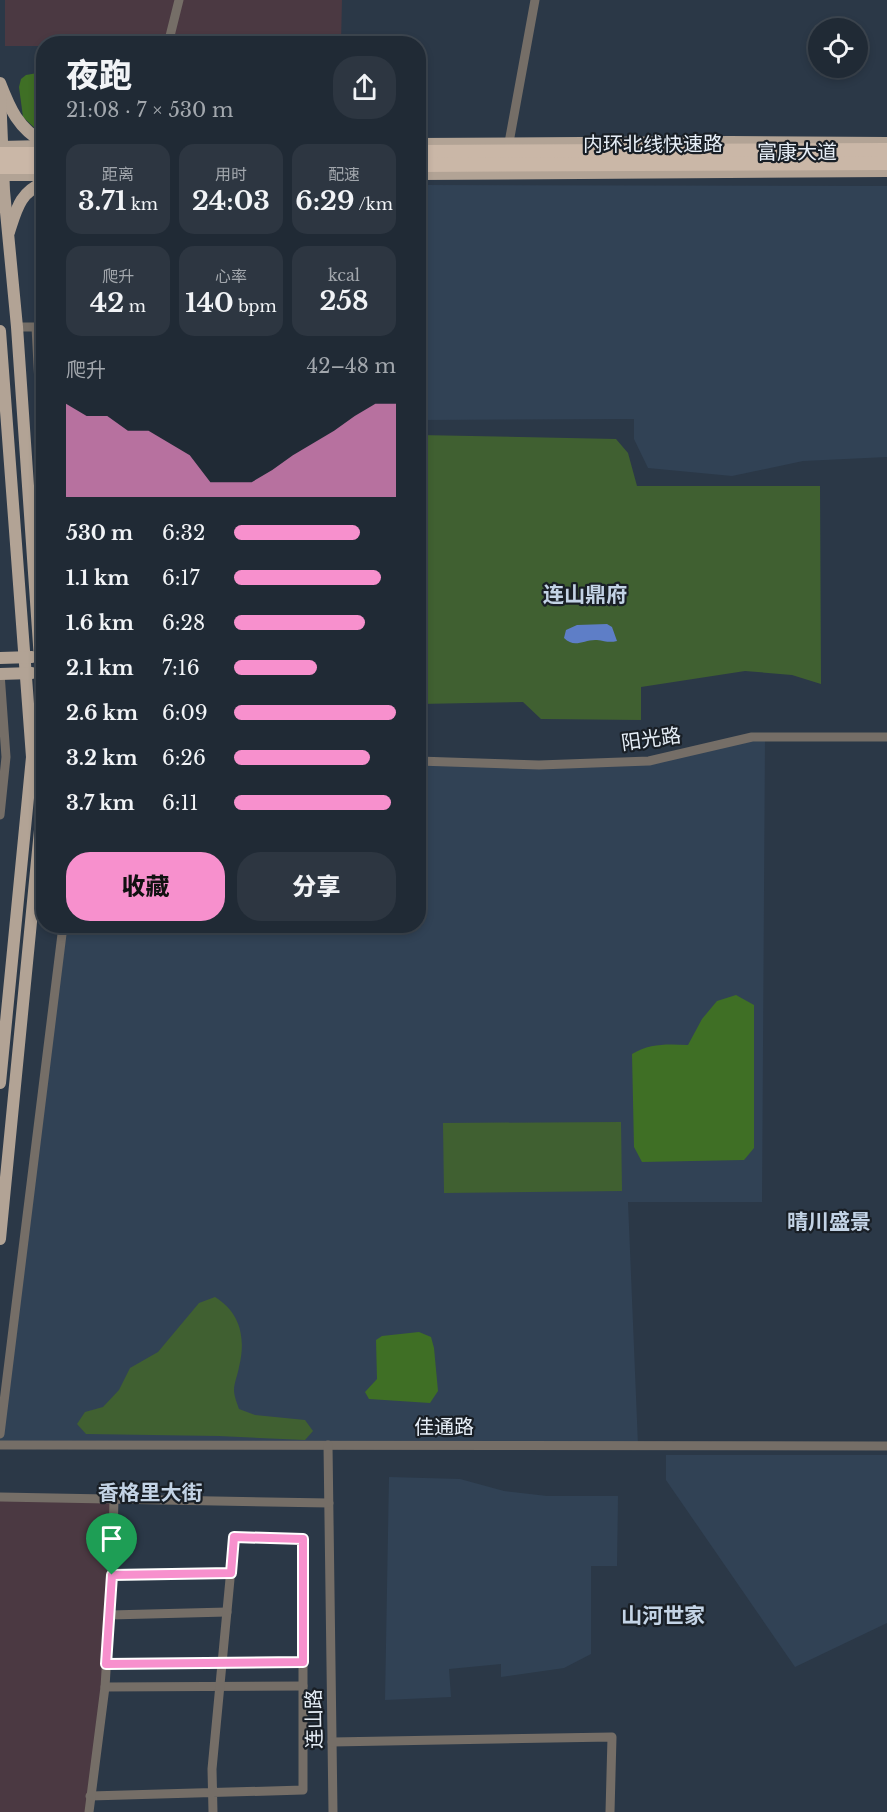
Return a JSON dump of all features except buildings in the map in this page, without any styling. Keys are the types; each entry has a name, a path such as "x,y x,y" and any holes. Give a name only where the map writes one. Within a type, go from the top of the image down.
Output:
{"highway":[{"path":"1,149 36,153"},
{"name":"内环北线快速路","path":"426,152 887,150"},
{"name":"内环北线快速路","path":"426,165 887,163"},
{"path":"1,172 36,168"}],"main road":[{"path":"0,83 17,120 36,139"},
{"path":"0,93 1,172 17,327 36,612"},
{"name":"富康大道","path":"426,144 887,143"},
{"path":"1,149 36,146"},
{"name":"富康大道","path":"426,174 887,171"},
{"path":"1,172 36,174"},
{"path":"7,236 20,201 36,186"},
{"path":"0,331 5,469 32,757 0,1083"},
{"path":"0,658 36,657"},
{"path":"0,674 36,672"},
{"path":"0,1239 36,871"}],"street":[{"path":"170,36 179,0"},
{"path":"508,173 508,144 536,0"},
{"path":"17,327 36,327"},
{"path":"0,674 6,757 0,815"},
{"name":"阳光路","path":"426,761 539,765 649,761 752,737 887,737"},
{"path":"0,1434 62,933"},
{"name":"佳通路","path":"0,1445 887,1446"},
{"name":"连山路","path":"328,1445 333,1812"},
{"path":"0,1497 329,1503"},
{"path":"89,1812 105,1687 114,1499"},
{"path":"90,1796 213,1792 303,1790 303,1539 234,1537 212,1769 213,1792 213,1812"},
{"path":"112,1575 231,1573"},
{"path":"110,1615 227,1612"},
{"path":"106,1664 303,1662"},
{"path":"105,1687 303,1686"},
{"path":"332,1742 612,1737 610,1812"}],"shaded area":[{"path":"5,0 342,0 341,36 36,36 36,46 5,46"},
{"path":"426,185 887,186 887,457 803,461 732,476 648,468 634,439 634,419 426,420"},
{"path":"765,737 762,1202 628,1202 638,1445 0,1445 62,933 426,933 426,761 649,761"},
{"path":"666,1455 887,1455 887,1623 795,1667 666,1480"},
{"path":"389,1477 460,1479 504,1491 547,1496 618,1496 617,1566 591,1566 591,1654 564,1668 501,1677 501,1664 449,1669 451,1697 385,1700"},
{"path":"0,1497 114,1499 112,1575 89,1812 0,1812"}],"green space":[{"path":"36,73 36,129 23,117 19,87 21,79 26,75"},
{"path":"426,435 616,439 628,453 637,486 820,486 821,684 792,675 745,671 641,687 641,720 541,719 523,702 426,704"},
{"path":"736,995 754,1005 754,1148 744,1160 642,1162 634,1147 632,1054 652,1046 688,1045 702,1019 717,1001"},
{"path":"621,1122 622,1191 444,1193 443,1123"},
{"path":"215,1297 231,1311 239,1327 242,1346 234,1390 239,1409 255,1415 305,1420 313,1431 305,1440 86,1434 77,1424 85,1412 103,1407 119,1390 130,1368 158,1352 199,1303"},
{"path":"419,1332 431,1337 434,1348 438,1391 430,1403 369,1399 365,1392 377,1379 376,1340 382,1336"}],"water":[{"path":"607,624 612,627 617,641 592,640 572,643 564,638 566,630 577,625"}],"district":[{"name":"连山鼎府","path":"585,595"},
{"name":"晴川盛景","path":"829,1222"},
{"name":"香格里大街","path":"150,1493"},
{"name":"山河世家","path":"663,1616"}],"route":[{"path":"234,1537 303,1539 303,1662 106,1664 112,1575 231,1573 234,1537"}]}
